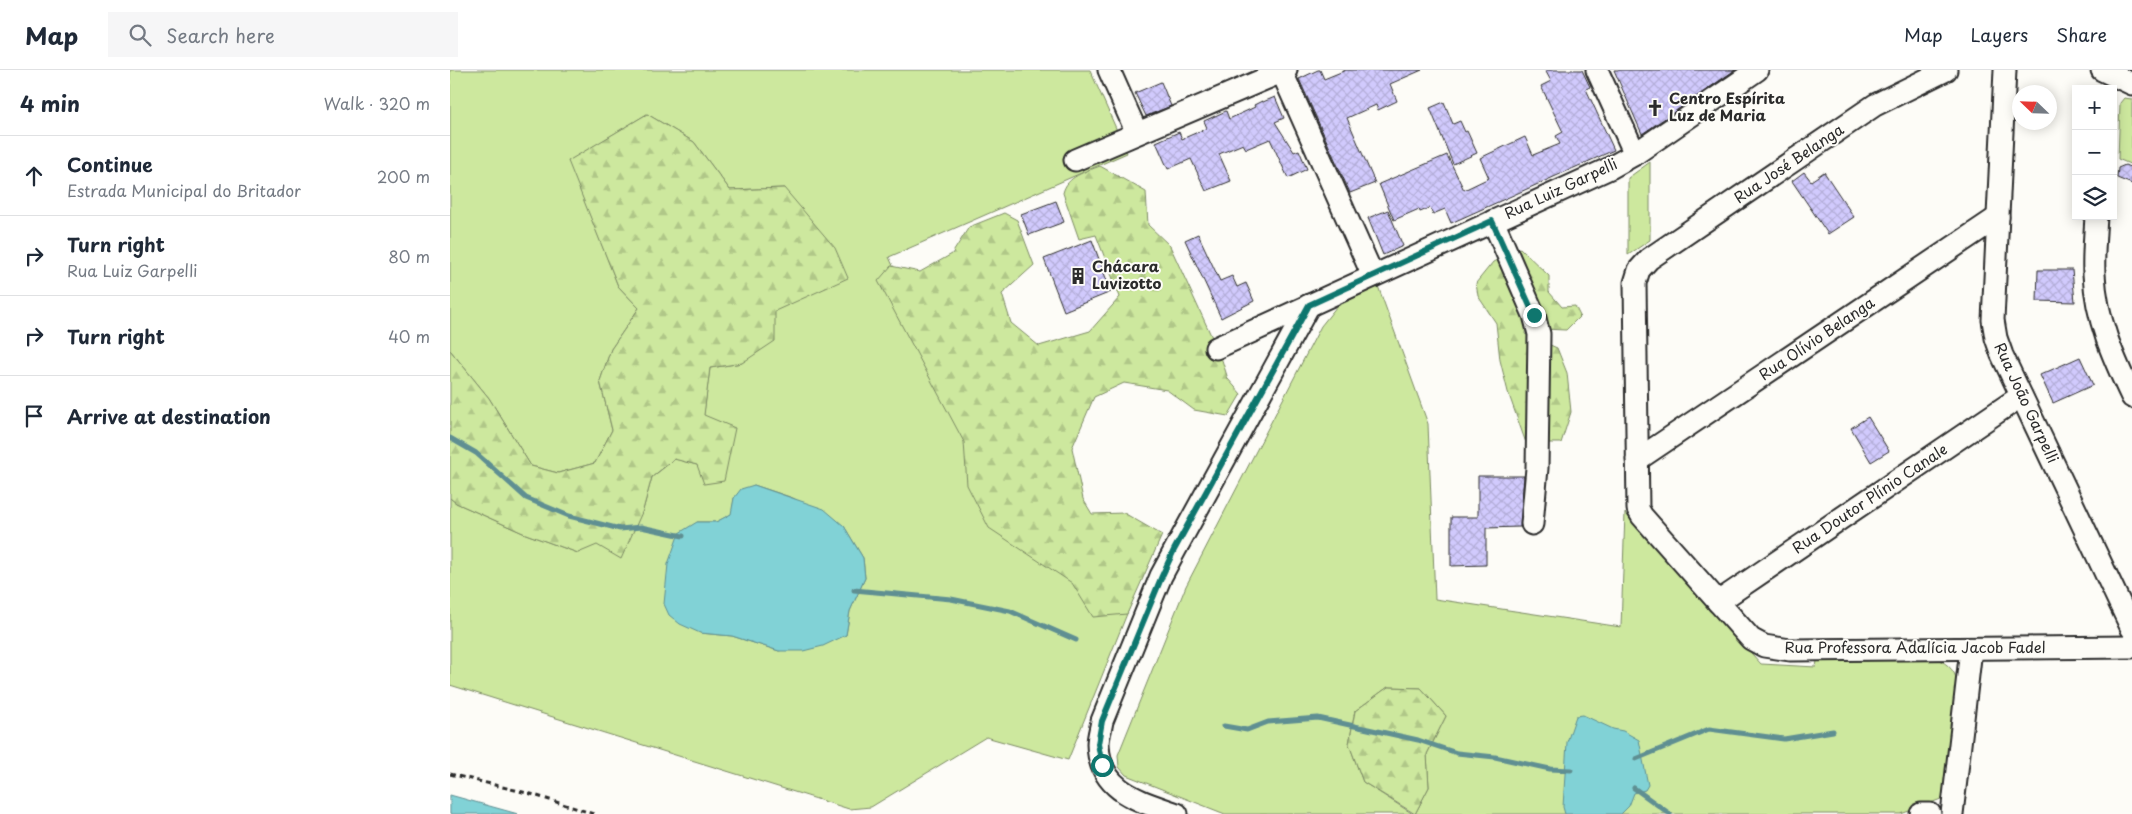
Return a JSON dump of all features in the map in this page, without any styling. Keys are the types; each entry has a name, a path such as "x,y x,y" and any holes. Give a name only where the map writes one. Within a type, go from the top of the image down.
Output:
{"street":[{"path":"1109,70 1137,133"},
{"path":"1597,70 1635,154"},
{"name":"Rua Luiz Garpelli","path":"1216,348 1610,168 1635,154 1757,70"},
{"name":"Rua José Belanga","path":"1639,270 1648,259 1875,105 1946,70"},
{"name":"Rua João Garpelli","path":"2005,70 1993,320 1998,346 2132,629"},
{"path":"2101,85 2102,70 2132,84"},
{"path":"1075,160 1283,71 1372,276"},
{"name":"Rua Olívio Belanga","path":"1636,460 1998,217"},
{"path":"2096,220 2094,273 2100,318 2106,338 2131,393"},
{"path":"1492,221 1534,315 1539,334 1538,468 1532,524"},
{"name":"Rua Professora Adalícia Jacob Fadel","path":"1639,270 1635,283 1637,501 1642,516 1751,638 1764,646 1779,650 2132,646"},
{"path":"1177,814 1128,796 1113,784 1102,765 1098,744 1102,721 1170,558 1309,305"},
{"name":"Rua Doutor Plínio Canale","path":"1718,602 2021,396"},
{"path":"1952,814 1971,649"},
{"path":"1920,814 1930,814"}],"path":[{"path":"450,774 540,797 594,814"}],"green space":[{"path":"450,70 1090,70 1127,153 889,257 1020,543 1137,589 1068,760 986,737 871,807 849,809 450,685 450,498 456,503 523,533 578,553 643,510 652,477 675,459 697,465 710,368 742,363 775,311 784,188 730,190 694,142 647,114 569,161 618,286 639,308 611,349 600,381 612,430 595,463 558,473 531,466 489,398 450,350","holes":["754,485 793,498 844,526 863,558 865,578 850,611 846,635 779,651 732,636 700,633 697,522 716,522 732,514 734,498"]},
{"path":"2124,98 2132,99 2132,165 2118,159 2120,103"},
{"path":"647,114 694,142 730,190 784,188 835,248 848,278 775,311 775,341 742,363 710,368 704,415 735,428 724,481 704,484 697,465 674,459 652,477 643,510 621,559 597,545 578,553 523,533 456,503 450,498 450,350 489,398 531,466 558,473 595,463 612,430 600,381 611,349 639,308 618,286 568,161"},
{"path":"1650,162 1650,240 1628,255 1628,178"},
{"path":"1100,166 1146,192 1148,225 1170,246 1221,357 1228,379 1241,394 1228,416 1194,410 1167,390 1124,383 1094,397 1072,448 1083,499 1092,514 1124,513 1162,535 1127,614 1093,617 1072,583 989,528 967,485 964,442 878,281 891,266 920,272 952,254 969,227 1004,213 1017,220 1034,265 1002,294 1011,323 1039,346 1090,331 1120,297 1096,235 1079,239 1063,193 1068,182"},
{"path":"1520,248 1549,276 1549,292 1562,307 1575,306 1580,316 1566,330 1542,329 1526,321 1525,334 1557,348 1567,373 1571,412 1561,443 1526,443 1508,392 1500,360 1496,323 1478,296 1476,283 1493,262"},
{"path":"1378,286 1428,424 1435,599 1621,627 1625,513 1761,664 1816,667 1817,661 1930,658 1945,663 1952,670 1958,684 1944,794 1941,799 1901,814 1415,814 1429,787 1427,754 1446,716 1421,688 1388,687 1355,711 1349,744 1363,782 1413,814 1225,814 1126,775 1119,767 1118,755 1186,586 1321,326 1337,306"},
{"path":"1388,687 1421,688 1446,716 1427,754 1429,787 1415,814 1363,782 1349,744 1355,711"}],"water":[{"path":"754,485 824,509 844,526 863,558 865,578 850,611 846,635 823,646 803,651 779,651 732,636 700,633 680,624 669,615 664,604 668,564 679,533 697,522 716,522 731,514 734,498 741,489"},
{"path":"1583,715 1613,729 1623,731 1639,740 1648,785 1645,790 1634,793 1629,806 1621,814 1565,814 1563,807 1567,742 1576,716"},
{"path":"450,795 518,814 450,814"}],"building":[{"path":"1320,70 1324,79 1346,70 1422,70 1390,84 1397,101 1378,110 1376,105 1347,118 1375,183 1350,193 1299,79"},
{"path":"1545,70 1582,70 1590,87 1586,89 1614,150 1451,223 1445,209 1433,214 1430,208 1420,212 1419,209 1394,220 1379,184 1447,155 1464,190 1489,178 1480,158 1525,137 1533,155 1560,144 1556,136 1563,132 1541,86 1551,81"},
{"name":"Centro Espírita Luz de Maria","path":"1614,70 1735,70 1642,134"},
{"path":"1161,82 1171,106 1146,116 1135,93"},
{"path":"1275,97 1284,118 1275,122 1294,152 1299,150 1307,169 1288,178 1270,139 1246,149 1243,144 1219,154 1231,181 1206,191 1191,159 1168,169 1156,142 1179,132 1182,139 1207,128 1204,121 1226,111 1229,119 1255,107 1254,105 1262,101"},
{"path":"1444,102 1453,124 1460,121 1477,153 1453,164 1430,108"},
{"path":"2125,165 2132,168 2132,184 2117,178 2118,168"},
{"path":"1804,172 1811,181 1824,172 1854,217 1828,234 1792,181"},
{"path":"1056,201 1064,222 1029,235 1021,214"},
{"path":"1388,210 1403,246 1383,255 1368,218"},
{"path":"1198,234 1220,281 1232,276 1237,287 1246,283 1254,301 1221,318 1185,240"},
{"name":"Chácara Luvizotto","path":"1092,240 1111,292 1064,311 1044,259"},
{"path":"2038,270 2072,270 2075,302 2037,301"},
{"path":"2080,357 2093,385 2053,403 2040,375"},
{"path":"1868,417 1889,451 1871,462 1851,428"},
{"path":"1478,476 1524,476 1520,527 1486,528 1486,565 1451,566 1451,517 1478,517"}],"waterway":[{"path":"450,438 476,453 526,498 569,516 620,529 641,527 683,536"},
{"path":"854,590 951,599 1010,611 1076,640"},
{"path":"1224,726 1247,730 1268,722 1318,718 1418,740 1457,753 1495,757 1550,769 1571,770"},
{"path":"1636,759 1709,729 1784,739 1833,731"},
{"path":"1634,788 1670,814"}],"place":[{"name":"Centro Espírita Luz de Maria","path":"1655,108"},
{"name":"Chácara Luvizotto","path":"1078,276"}],"route":[{"path":"1102,765 1098,744 1102,721 1162,576 1174,550 1309,305 1492,221 1534,315"}]}
